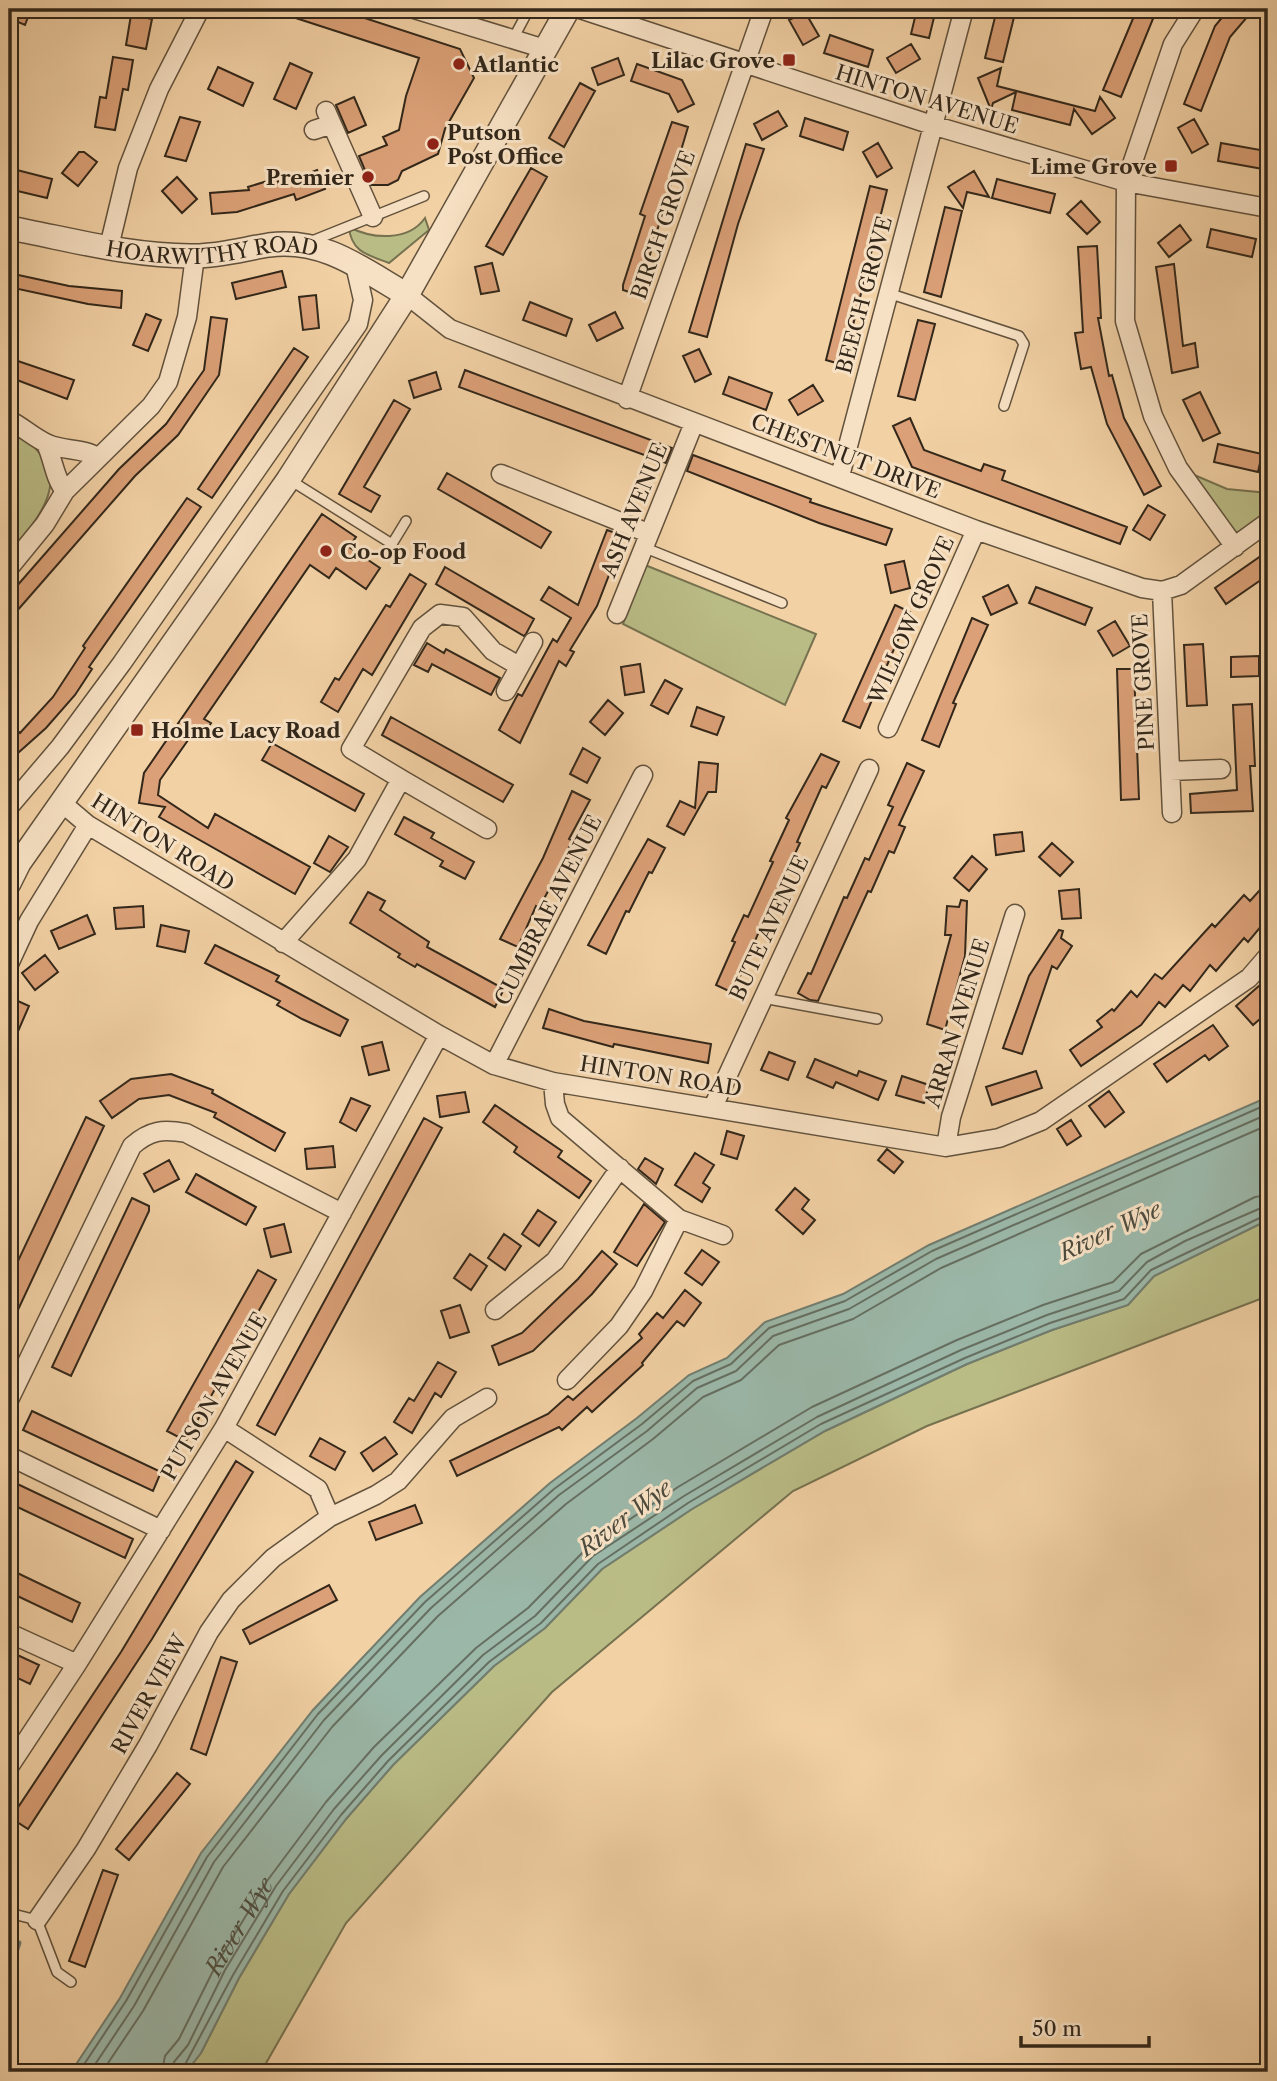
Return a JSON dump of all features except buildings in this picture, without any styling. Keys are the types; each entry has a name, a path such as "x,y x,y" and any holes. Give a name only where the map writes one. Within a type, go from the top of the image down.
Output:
{"street":[{"path":"109,247 128,168 159,89 200,9"},
{"path":"414,9 545,48"},
{"path":"12,868 62,803 288,480 407,295 568,9"},
{"name":"HINTON AVENUE","path":"580,9 743,65 932,125 1126,182 1268,208"},
{"path":"743,65 764,9"},
{"name":"BEECH GROVE","path":"840,476 964,9"},
{"path":"1195,9 1173,44 1126,182 1125,321 1150,404 1178,468 1235,547"},
{"name":"BIRCH GROVE","path":"627,399 743,65"},
{"path":"314,131 329,117 373,217"},
{"name":"HOARWITHY ROAD","path":"9,228 109,247 195,256 272,245 304,244 333,251 407,295"},
{"path":"9,568 45,524 65,491 151,407 168,382 184,329 195,256"},
{"path":"9,807 60,747 122,663 358,324 363,300 355,265"},
{"name":"CHESTNUT DRIVE","path":"407,295 450,329 627,399 840,476 976,530 1142,589 1162,591"},
{"path":"9,420 46,444 72,452 92,453 98,458"},
{"name":"ASH AVENUE","path":"617,614 694,423"},
{"path":"46,444 56,464 60,485 65,491"},
{"path":"501,474 645,540"},
{"path":"1162,591 1181,585 1268,522"},
{"name":"WILLOW GROVE","path":"888,728 976,530"},
{"name":"PINE GROVE","path":"1162,591 1172,813"},
{"path":"487,829 351,749 422,628 440,614 463,617 493,651 519,666"},
{"path":"506,691 533,642"},
{"name":"BUTE AVENUE","path":"713,1107 869,769"},
{"name":"PINE GROVE","path":"1170,771 1221,769"},
{"name":"CUMBRAE AVENUE","path":"494,1065 643,775"},
{"path":"282,943 351,866 401,779"},
{"name":"HINTON ROAD","path":"62,803 88,825 282,943 494,1065 553,1082 946,1147 999,1138 1041,1121 1238,986 1268,956"},
{"path":"9,964 29,921 88,825"},
{"name":"ARRAN AVENUE","path":"946,1147 951,1117 1015,914"},
{"name":"PUTSON AVENUE","path":"9,1767 78,1664 224,1428 439,1035"},
{"path":"553,1082 555,1104 561,1118 678,1219 723,1236"},
{"path":"9,1400 132,1146 145,1135 165,1129 186,1133 342,1213"},
{"path":"495,1310 555,1261 579,1231 620,1168"},
{"path":"567,1380 619,1326 643,1291 678,1219"},
{"name":"RIVER VIEW","path":"37,1920 86,1849 148,1745 209,1632 231,1600 273,1558 330,1517 398,1481 453,1418 487,1398"},
{"path":"224,1428 318,1489 330,1517"},
{"path":"9,1456 161,1530"},
{"path":"9,1633 78,1664"}],"lane":[{"path":"513,39 529,9"},
{"path":"304,244 424,196"},
{"path":"888,293 1019,336 1024,344 1004,406"},
{"path":"288,480 392,544 406,521"},
{"path":"645,540 782,603"},
{"path":"763,998 877,1019"},
{"path":"9,1913 37,1920 57,1972 71,1982"}],"green space":[{"path":"425,218 429,230 389,263 362,251 350,235 349,227 379,236 400,235 418,226"},
{"path":"9,429 30,443 43,458 49,472 50,488 36,519 9,552"},
{"path":"1178,468 1227,489 1268,493 1268,522 1235,547"},
{"path":"645,565 816,634 785,705 623,624"},
{"path":"1268,1220 1268,1296 927,1426 793,1491 552,1692 346,1923 261,2072 186,2072 201,2053 239,1978 289,1894 346,1819 393,1765 494,1666 545,1628 602,1569 692,1509 825,1431 967,1364 1052,1330 1128,1305 1154,1276"}],"water":[{"name":"River Wye","path":"1268,1097 1268,1220 1154,1276 1128,1305 1052,1330 967,1364 825,1431 692,1509 602,1569 545,1628 494,1666 393,1765 346,1819 289,1894 239,1978 201,2053 186,2072 71,2072 120,1998 201,1853 313,1710 420,1597 550,1483 689,1375 727,1358 765,1322 843,1294 929,1245"}],"waterway":[{"path":"9,1942 19,1943 9,1972"}],"place":[{"name":"Lilac Grove","path":"789,60"},
{"name":"Atlantic","path":"459,64"},
{"name":"Putson Post Office","path":"433,144"},
{"name":"Lime Grove","path":"1171,166"},
{"name":"Premier","path":"368,177"},
{"name":"Co-op Food","path":"326,551"},
{"name":"Holme Lacy Road","path":"137,730"}]}
